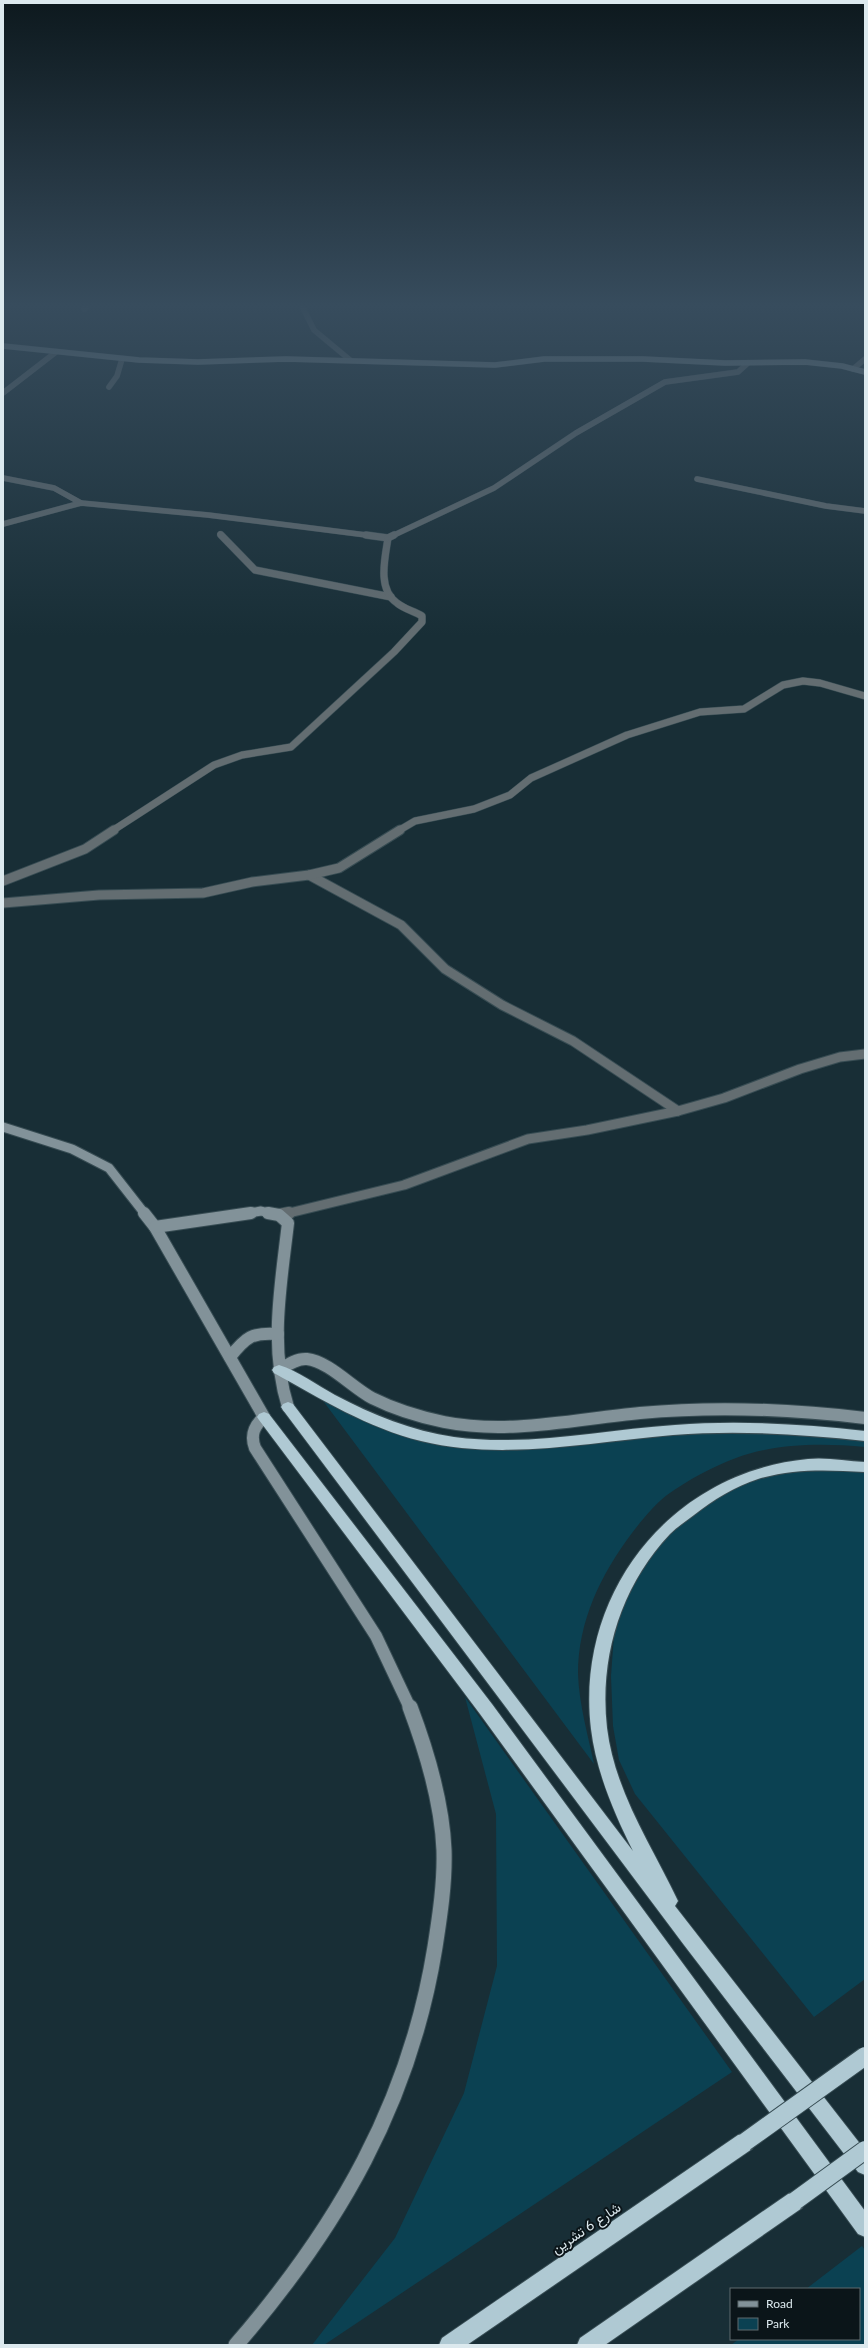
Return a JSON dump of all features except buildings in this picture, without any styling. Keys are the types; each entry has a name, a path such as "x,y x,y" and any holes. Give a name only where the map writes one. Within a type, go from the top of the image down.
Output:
{"highway":[{"path":"279,1370 347,1408 383,1424 422,1436 475,1445 529,1447 642,1432 711,1429 804,1431 865,1436"},
{"path":"288,1407 690,1939 865,2165"},
{"path":"264,1417 486,1709 865,2226"},
{"path":"690,1939 643,1855 608,1773 599,1728 597,1684 603,1642 615,1603 633,1567 654,1540 679,1516 708,1495 740,1479 769,1470 823,1464 865,1467"},
{"name":"شارع 6 تشرين","path":"449,2345 745,2142 865,2056"},
{"path":"587,2345 795,2201 865,2150"}],"street":[{"path":"3,524 81,503 208,515 388,538 494,488 576,433 603,418"},
{"path":"3,478 37,483 59,489 81,503"},
{"path":"697,479 826,506 865,511"},
{"path":"220,534 255,570 391,597"},
{"path":"3,881 85,849 214,765 242,755 291,748 394,652 422,622 422,616 395,603 391,597 382,571 388,538"},
{"path":"3,903 100,895 203,893 252,882 309,875 339,868 414,821 474,809 510,795 531,778 627,735 700,712 744,709 783,685 803,681 820,683 865,696"},
{"path":"309,875 401,925 445,969 502,1005 573,1041 678,1112"},
{"path":"155,1227 261,1211 279,1215 404,1185 528,1139 587,1130 678,1112 724,1098 800,1069 840,1057 865,1054"},
{"path":"3,1127 72,1149 109,1168 155,1227 264,1417 254,1428 252,1435 255,1448 376,1636 407,1697 420,1730 438,1802 443,1840 442,1896 436,1954 423,2014 403,2076 376,2139 342,2203 300,2266 236,2345"},
{"path":"279,1215 288,1223 278,1334 280,1382 288,1407"},
{"path":"230,1357 239,1343 253,1334 264,1332 278,1334"},
{"path":"279,1370 302,1360 314,1361 351,1386 395,1408 432,1419 473,1426 528,1426 612,1415 720,1409 798,1411 865,1418"}],"green space":[{"path":"312,1386 382,1425 485,1450 566,1446 663,1430 865,1435 865,1447 800,1445 767,1449 751,1453 718,1465 683,1484 662,1499 644,1518 610,1565 593,1599 582,1635 579,1654 579,1685 582,1708 594,1764"},
{"path":"865,1467 865,1979 814,2017 635,1794 619,1760 613,1726 611,1676 614,1635 627,1598 647,1562 665,1535 720,1493 785,1468"},
{"path":"465,1697 732,2072 324,2345 312,2345 395,2238 464,2093 497,1966 496,1814"},
{"path":"862,2246 865,2250 865,2345 731,2345 738,2340 860,2340 860,2288 807,2288"}]}
